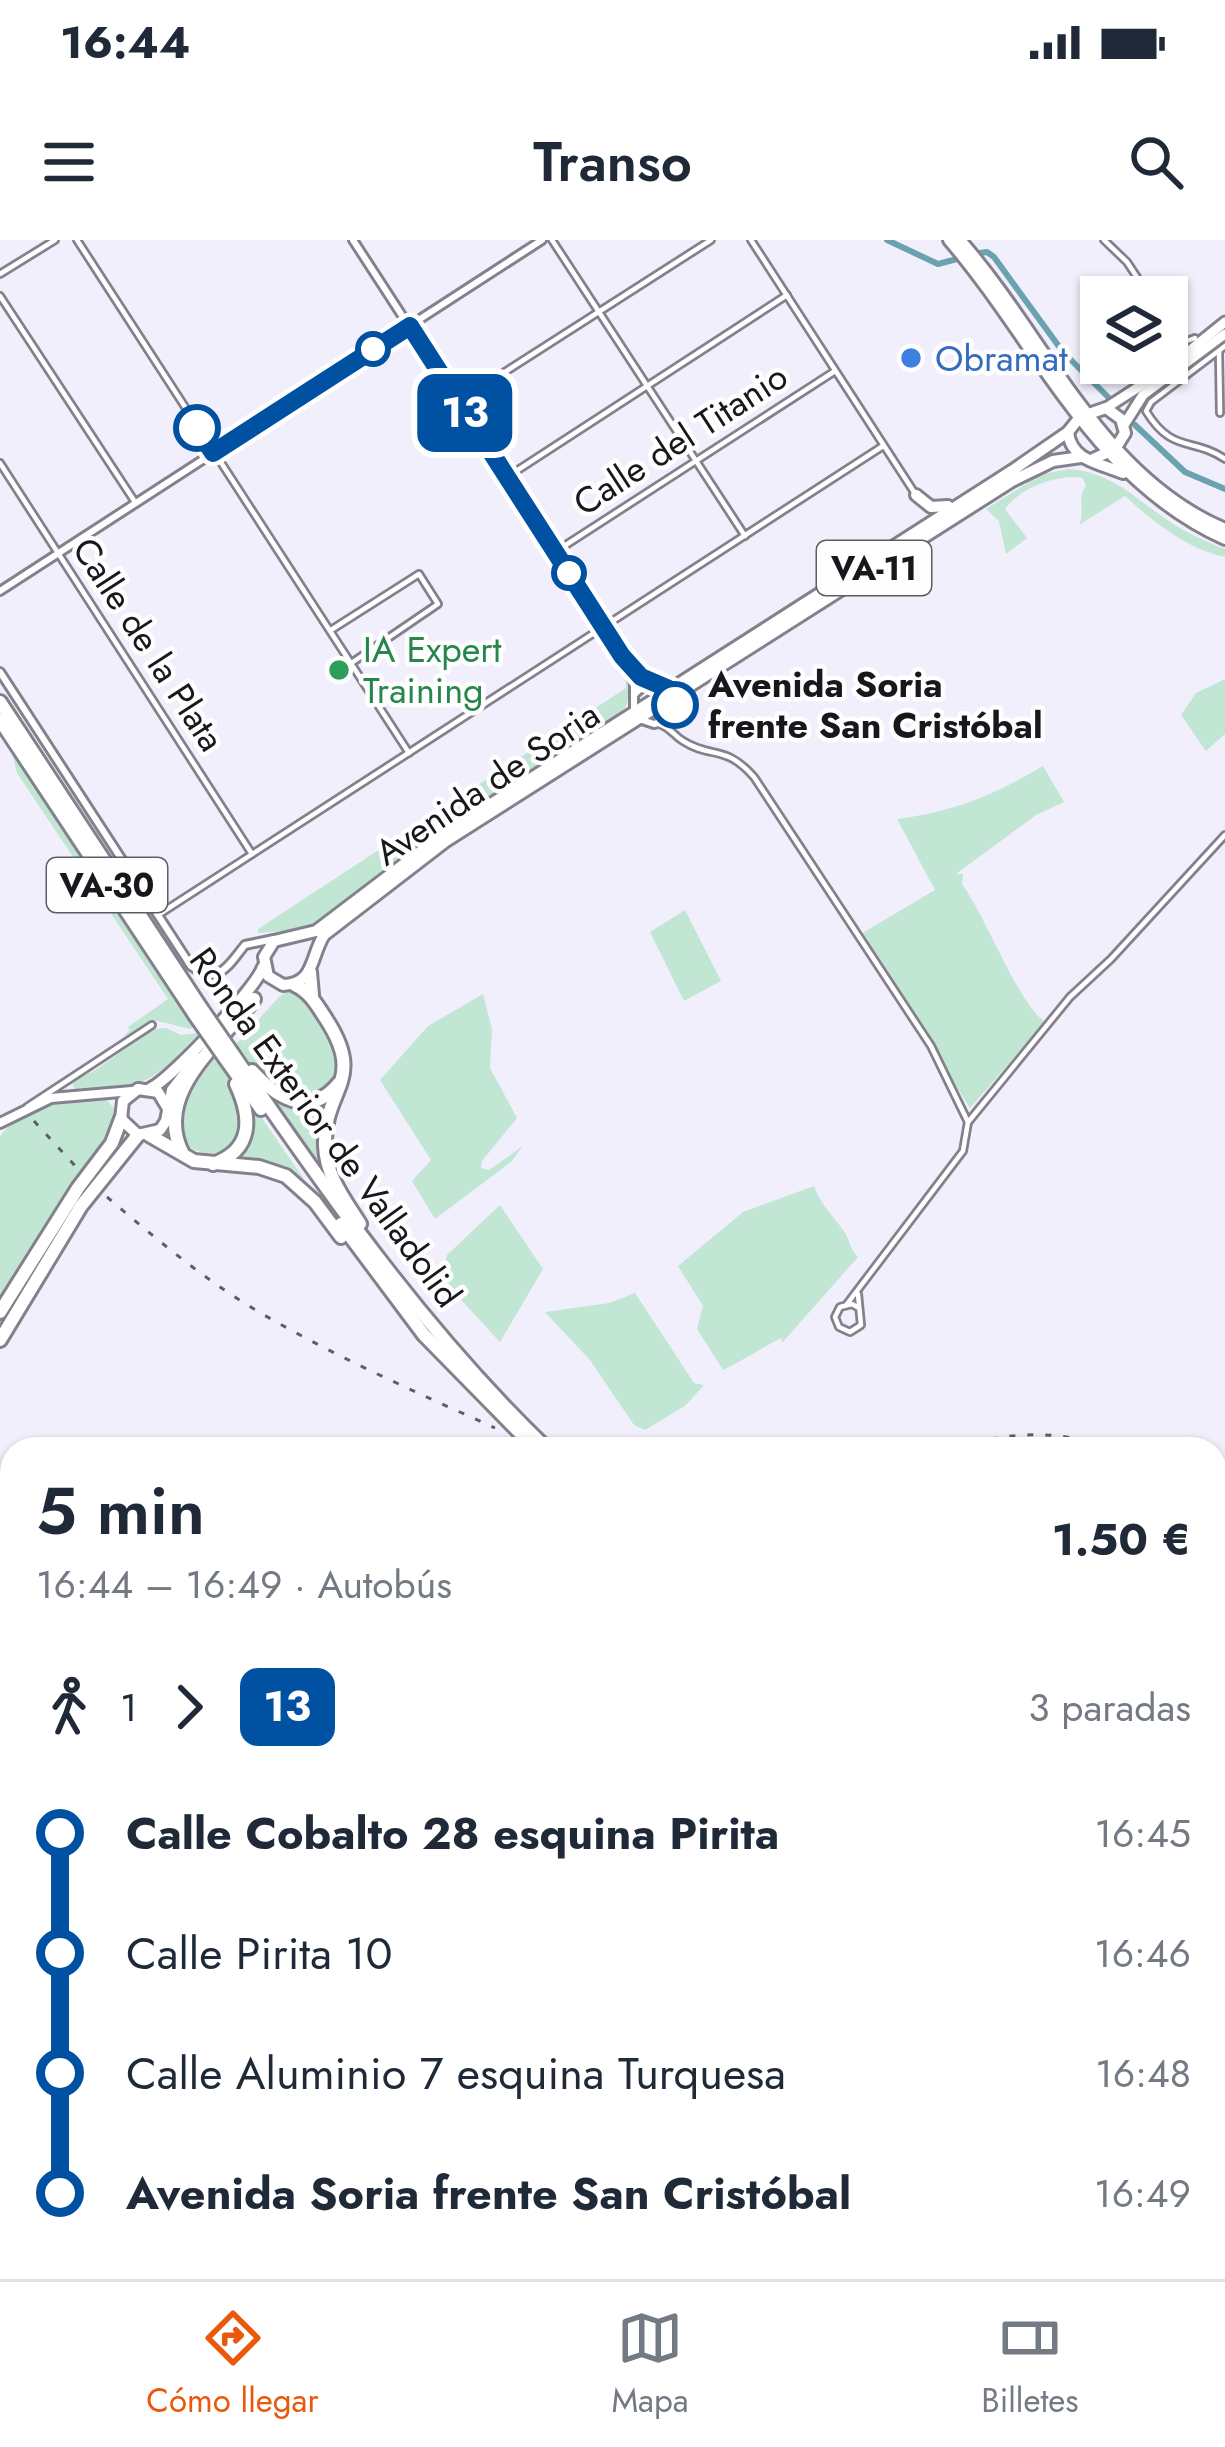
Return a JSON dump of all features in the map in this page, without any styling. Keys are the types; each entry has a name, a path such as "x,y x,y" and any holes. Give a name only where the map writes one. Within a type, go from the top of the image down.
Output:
{"highway":[{"path":"957,243 1066,391 1093,411 1117,415 1132,473"},
{"path":"1066,391 1093,411 1111,451 1175,513 1225,538"},
{"path":"1066,391 1070,446 1086,459 1132,473 1225,529"},
{"name":"VA-11","path":"665,688 988,485 1093,411"},
{"path":"1111,451 1124,429"},
{"name":"VA-11","path":"1086,459 1111,451"},
{"name":"Avenida de Soria","path":"297,938 316,931 441,836 665,688 1036,467 1086,459"},
{"path":"916,495 931,508 945,507 988,485"},
{"path":"887,548 917,522 916,495"},
{"name":"Ronda Exterior de Valladolid","path":"0,702 8,726 382,1282 457,1372 525,1437"},
{"name":"Avenida de Soria","path":"311,965 324,935 409,868 633,709"},
{"path":"297,938 306,945 314,1001"},
{"name":"VA-11","path":"279,939 297,938"},
{"path":"0,1312 71,1198 112,1143 123,1101 134,1090 149,1088 173,1071 249,992 270,945 279,939"},
{"path":"264,960 278,984"},
{"name":"VA-11","path":"295,985 311,965"},
{"path":"178,1150 163,1126 184,1073 254,999 278,984 295,985 314,1001 344,1049 345,1072 327,1127 329,1168 402,1291"},
{"path":"178,1150 175,1133 182,1087 254,999"},
{"path":"229,1056 280,1097 296,1103 327,1096 345,1072"},
{"path":"212,1164 235,1154 247,1135 245,1107 229,1056"},
{"name":"Ronda Exterior de Valladolid","path":"229,1056 402,1291 466,1368 535,1437"},
{"path":"149,1088 161,1095 167,1107"},
{"path":"121,1117 143,1135 212,1164 260,1167 286,1176 315,1202 352,1252 382,1282"},
{"path":"0,1340 81,1206 143,1135 163,1126"}],"main road":[{"path":"1093,411 1168,368 1225,322"},
{"path":"1124,429 1143,395 1225,334"},
{"path":"0,1123 27,1107 70,1095 134,1090"},
{"path":"101,1094 112,1100 121,1117"}],"street":[{"path":"353,240 622,656 634,680 633,709"},
{"path":"0,591 542,240"},
{"path":"552,240 745,536"},
{"path":"458,402 711,240"},
{"path":"751,240 916,495"},
{"path":"1104,240 1136,276"},
{"path":"0,274 52,241"},
{"path":"77,242 409,753"},
{"path":"0,296 136,503"},
{"path":"507,477 787,296"},
{"path":"1188,341 1195,338"},
{"path":"1220,413 1222,349"},
{"path":"1222,349 1151,402 1146,411 1177,444 1225,459"},
{"name":"Calle del Titanio","path":"555,552 835,371"},
{"path":"158,915 883,446"},
{"name":"Calle de la Plata","path":"0,463 252,854"},
{"path":"329,632 419,574 438,604 350,664"},
{"path":"622,656 641,677 665,688 675,705 669,722"},
{"path":"0,672 188,962 201,973 224,971 252,941 279,939"},
{"path":"633,709 644,686 665,688"},
{"path":"633,709 659,724 669,722"},
{"path":"669,722 685,742 727,753 754,777 931,1046 968,1122 963,1151 858,1292 840,1306 835,1317 844,1331 861,1324 858,1292"},
{"path":"968,1122 1070,997 1225,835"},
{"path":"241,949 254,946 264,960"},
{"path":"27,1107 152,1025"},
{"path":"66,1080 70,1095"},
{"path":"847,1304 860,1308"}],"green space":[{"path":"1069,469 1111,481 1178,527 1225,549 1225,557 1184,541 1125,496 1079,525 1086,486 1083,478 1073,477 1030,488 1005,509 1027,538 1006,554 999,521 986,509 1042,474"},
{"path":"625,677 629,698 617,718 430,839 322,921 303,930 258,933 626,688"},
{"path":"1225,679 1225,734 1206,751 1181,715 1196,693"},
{"path":"11,749 194,1026 190,1029 154,1020 123,1037 128,1027 168,999 17,773"},
{"path":"1043,766 1064,802 1036,815 956,874 963,874 962,884 1013,979 1045,1022 970,1108 859,935 935,890 897,819 973,801"},
{"path":"685,910 721,981 684,1001 650,932"},
{"path":"292,989 328,1033 338,1072 325,1090 292,1098 254,1070 235,1045"},
{"path":"483,994 492,1029 490,1068 517,1118 481,1168 489,1170 523,1146 511,1162 435,1219 412,1181 431,1160 380,1080 428,1026"},
{"path":"166,1028 181,1035 199,1033 158,1073 118,1088 76,1090 73,1086 73,1080 94,1071 153,1029"},
{"path":"215,1058 237,1096 240,1126 225,1150 205,1153 192,1149 185,1137 183,1113 192,1090"},
{"path":"256,1079 282,1100 328,1098 322,1143 343,1204"},
{"path":"241,1088 315,1195 302,1183 234,1159 244,1149"},
{"path":"97,1097 115,1110 112,1134 0,1298 0,1136 31,1111"},
{"path":"814,1186 858,1257 782,1343 781,1338 723,1370 697,1329 703,1306 678,1266 743,1212"},
{"path":"500,1205 543,1269 500,1342 453,1291 442,1271 447,1255"},
{"path":"635,1293 694,1383 704,1385 686,1405 645,1430 634,1425 590,1360 545,1312 609,1303"}],"waterway":[{"path":"887,240 938,264 961,258"},
{"path":"973,254 987,252 994,257 1063,352 1108,397"},
{"path":"1135,425 1185,472 1225,489"}],"railway":[{"path":"34,1121 78,1169"},
{"path":"107,1197 160,1242 254,1309 343,1357 495,1428"},
{"path":"1009,1437 1061,1437"}],"bus line":[{"name":"13","path":"197,428 213,453 410,326 622,656 641,677 669,689 675,705"}],"place":[{"name":"Obramat","path":"911,358"},
{"name":"IA Expert Training","path":"339,670"},
{"name":"Avenida Soria frente San Cristóbal","path":"675,705"}]}
